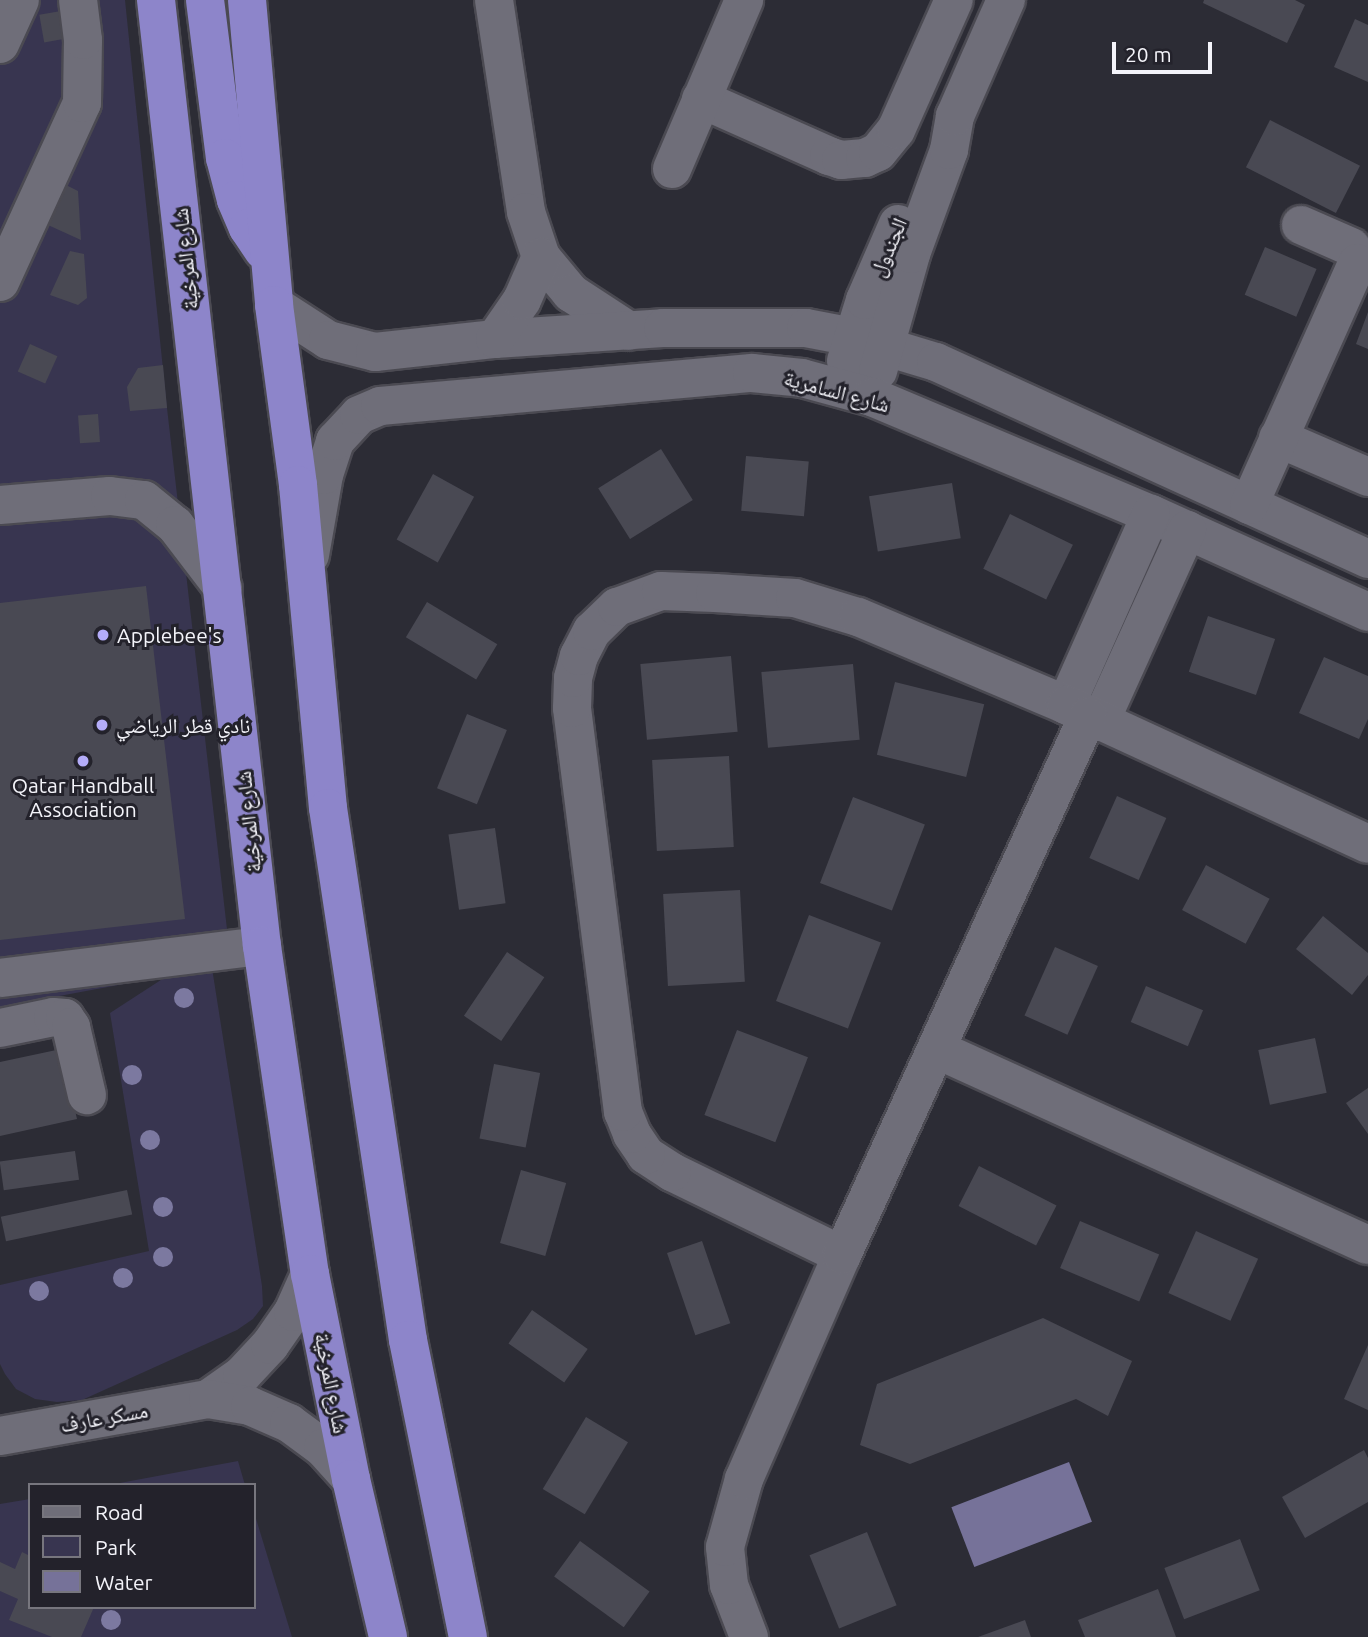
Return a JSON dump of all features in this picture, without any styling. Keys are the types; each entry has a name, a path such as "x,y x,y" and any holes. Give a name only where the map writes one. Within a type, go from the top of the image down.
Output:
{"highway":[{"name":"شارع المرخية","path":"156,0 262,946 310,1274 351,1479 387,1637"},
{"path":"205,0 225,158 248,228 270,260"},
{"path":"247,0 274,305 298,485 328,808 408,1340 468,1637"}],"street":[{"path":"62,0 83,40"},
{"path":"0,282 82,103 83,40 78,0"},
{"path":"494,0 526,212 541,257 571,293 629,331"},
{"path":"671,169 744,0"},
{"path":"701,99 841,160 865,158 878,152 896,130 954,0"},
{"name":"الجندول","path":"856,392 868,341 911,254 949,150 955,116 1006,0"},
{"path":"0,44 21,2"},
{"path":"1249,505 1363,248 1301,225"},
{"path":"495,339 522,300 541,257"},
{"path":"274,305 328,340 359,351 396,352 495,339 629,331 794,328 868,341 936,362 1368,559"},
{"name":"شارع السامرية","path":"306,578 324,475 335,441 359,415 380,406 752,373 802,378 856,392 1151,514 1368,612"},
{"path":"1279,438 1368,477"},
{"path":"0,505 110,496 144,500 175,525 223,588"},
{"path":"749,1637 729,1585 725,1547 744,1479 842,1255 938,1050 1085,714 1151,514"},
{"path":"1085,714 1187,530"},
{"path":"842,1255 672,1172 646,1155 632,1134 623,1112 572,708 573,678 579,656 592,631 617,607 662,591 795,598 858,617 1085,714 1368,844"},
{"path":"0,978 262,946"},
{"path":"0,1028 53,1017 65,1018 71,1027 87,1095"},
{"path":"938,1050 1368,1245"},
{"name":"مسكر عارف","path":"208,1399 242,1375 270,1345 293,1312 310,1274"},
{"name":"مسكر عارف","path":"0,1436 208,1399 250,1406 289,1423 323,1448 351,1479"}],"green space":[{"name":"نادي قطر الرياضي","path":"0,0 125,0 167,408 231,964 212,968 263,1306 253,1319 237,1330 82,1400 57,1402 35,1399 16,1389 0,1364 0,1285 149,1251 110,1013 167,976 0,1007"},
{"path":"238,1461 244,1483 120,1483"},
{"path":"28,1499 28,1609 256,1609 256,1519 292,1637 0,1637 0,1504"}],"water":[{"path":"1069,1462 1092,1522 974,1567 951,1507"}],"building":[{"path":"1204,0 1295,0 1305,5 1287,43 1203,3"},
{"path":"61,11 66,39 44,42 39,15"},
{"path":"1355,19 1368,25 1368,82 1334,67"},
{"path":"1270,120 1360,166 1336,213 1246,167"},
{"path":"66,185 78,191 81,240 48,225"},
{"path":"1265,247 1317,269 1296,317 1245,295"},
{"path":"70,251 84,254 87,298 78,305 50,295"},
{"path":"1368,312 1368,349 1356,344"},
{"path":"30,344 57,356 45,384 18,371"},
{"path":"163,365 167,408 130,411 127,387 138,368"},
{"path":"98,414 100,442 80,443 78,415"},
{"path":"661,449 693,500 630,539 598,488"},
{"path":"746,456 809,461 804,516 741,511"},
{"path":"433,474 474,497 438,562 397,540"},
{"path":"952,483 961,538 878,551 869,496"},
{"path":"1010,514 1073,545 1046,600 983,569"},
{"name":"Qatar Handball Association","path":"146,586 185,919 0,940 0,603"},
{"path":"427,602 497,644 476,679 406,637"},
{"path":"1208,616 1275,639 1256,695 1189,672"},
{"path":"731,656 738,732 647,740 640,664"},
{"path":"1324,657 1368,676 1368,719 1359,739 1299,713"},
{"path":"853,664 860,740 768,748 761,672"},
{"path":"895,682 984,704 966,777 877,755"},
{"path":"467,714 507,730 477,804 437,788"},
{"path":"729,756 734,847 657,851 652,760"},
{"path":"1117,796 1166,818 1139,880 1089,858"},
{"path":"853,797 925,825 892,910 820,883"},
{"path":"495,828 506,903 459,910 448,835"},
{"path":"1206,865 1270,899 1246,944 1182,910"},
{"path":"740,890 745,982 668,986 663,894"},
{"path":"809,915 881,943 848,1028 776,1001"},
{"path":"1323,916 1368,953 1368,975 1352,995 1296,949"},
{"path":"1055,947 1098,966 1067,1035 1024,1016"},
{"path":"507,952 544,977 501,1041 464,1016"},
{"path":"1146,986 1203,1010 1188,1046 1131,1022"},
{"path":"737,1030 808,1057 775,1142 704,1115"},
{"path":"1315,1038 1327,1093 1270,1105 1258,1050"},
{"path":"61,1049 77,1119 0,1136 0,1062"},
{"path":"494,1064 540,1073 526,1148 479,1139"},
{"path":"1368,1088 1368,1134 1346,1103"},
{"path":"75,1151 79,1180 4,1190 0,1162"},
{"path":"979,1166 1057,1205 1036,1246 959,1206"},
{"path":"521,1170 566,1183 545,1256 500,1243"},
{"path":"127,1190 132,1214 6,1241 1,1217"},
{"path":"1080,1221 1159,1255 1139,1302 1060,1268"},
{"path":"1196,1231 1258,1259 1230,1321 1168,1293"},
{"path":"702,1241 730,1323 695,1335 667,1253"},
{"path":"532,1310 588,1349 564,1383 508,1344"},
{"path":"1043,1318 1132,1361 1108,1416 1076,1399 910,1464 860,1445 877,1384"},
{"path":"1368,1345 1368,1410 1344,1399"},
{"path":"586,1417 628,1442 585,1514 543,1489"},
{"path":"1364,1450 1368,1458 1368,1502 1305,1538 1282,1497"},
{"path":"867,1532 897,1605 839,1628 810,1555"},
{"path":"1240,1539 1260,1590 1184,1619 1164,1568"},
{"path":"580,1541 650,1592 624,1627 554,1577"},
{"path":"22,1552 28,1555 28,1609 93,1609 81,1637 52,1637 9,1620 18,1599 0,1591 0,1562 15,1569"},
{"path":"1158,1589 1176,1637 1085,1637 1078,1620"},
{"path":"1025,1620 1031,1637 978,1637"}],"place":[{"name":"Applebee's","path":"103,635"},
{"name":"نادي قطر الرياضي","path":"102,725"},
{"name":"Qatar Handball Association","path":"83,761"}]}
